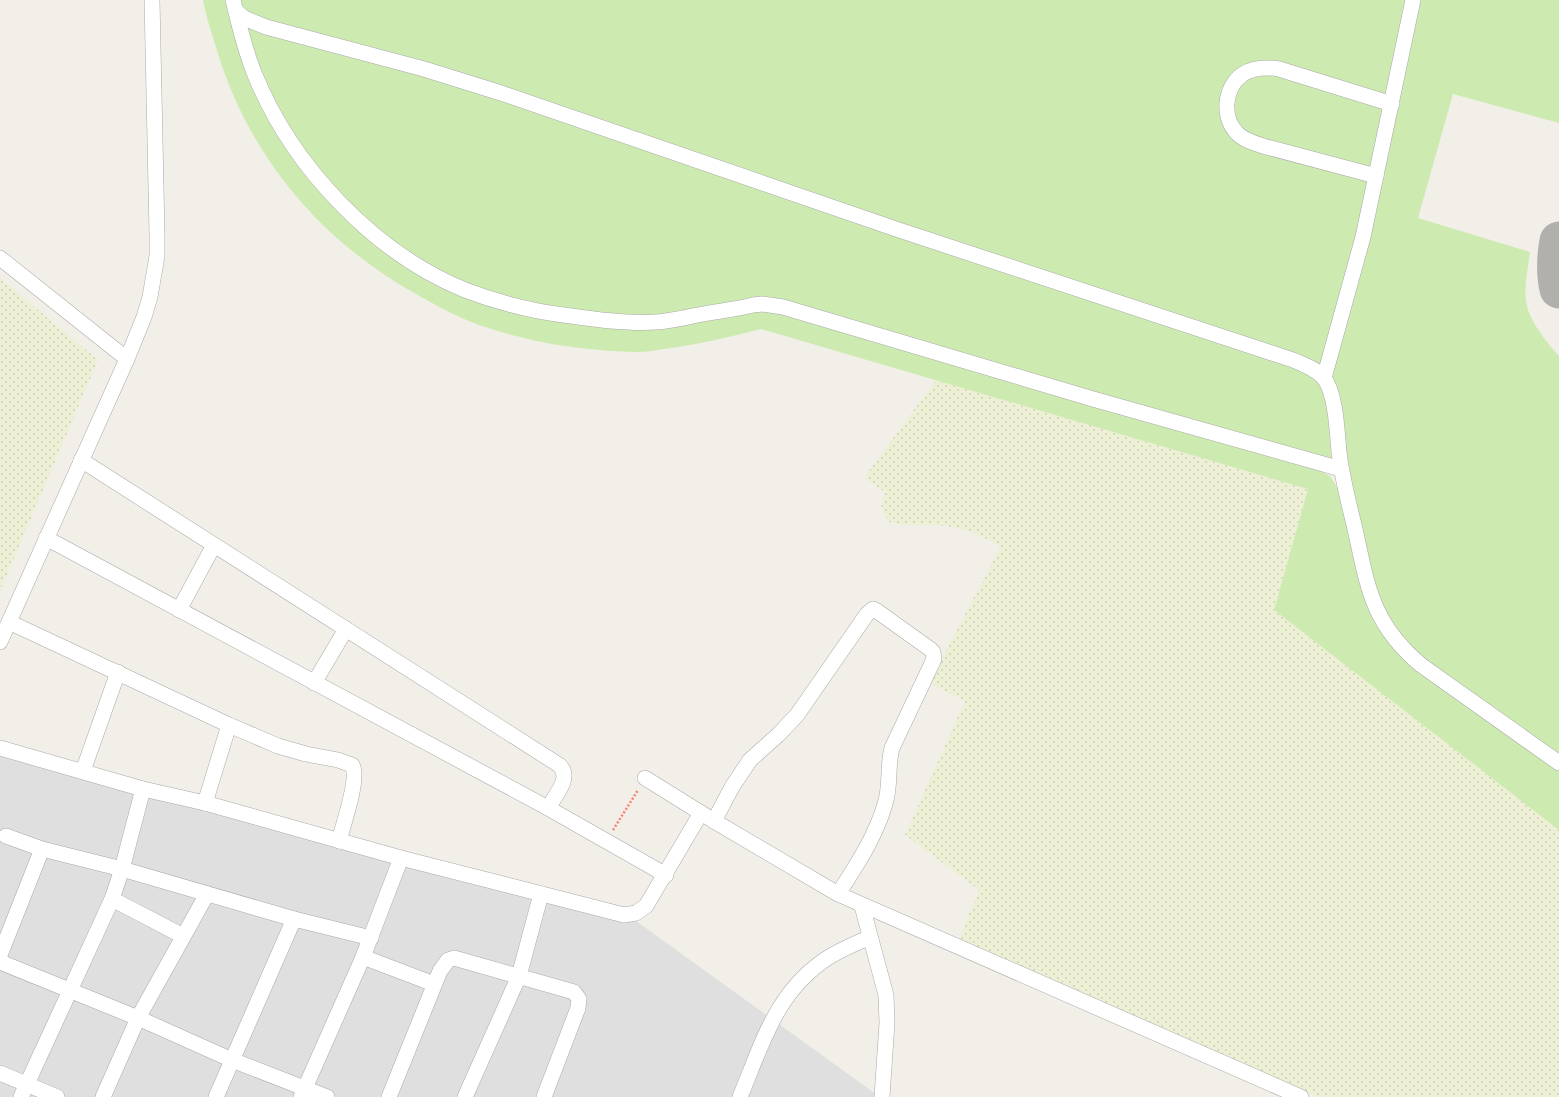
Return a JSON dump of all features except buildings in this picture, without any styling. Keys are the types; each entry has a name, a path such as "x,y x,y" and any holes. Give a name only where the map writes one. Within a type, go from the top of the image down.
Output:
{"street":[{"path":"0,642 127,359 148,304 157,256 152,0"},
{"path":"1324,378 1363,237 1392,104 1405,32 1413,0"},
{"path":"234,6 244,18 266,27 424,69 501,93 896,229 1292,360 1311,368 1324,378 1331,396 1334,409 1341,469 1370,592 1382,622 1407,654 1559,763"},
{"path":"234,6 245,47 255,76 272,112 313,173 339,201 387,244 404,257 444,280 464,289 488,298 534,310 597,320 641,322 671,320 753,305 762,304 783,307 1093,399 1341,469"},
{"path":"1376,176 1262,146 1248,140 1238,134 1230,123 1226,105 1233,85 1243,75 1254,69 1267,67 1279,69 1392,104"},
{"path":"0,258 127,359"},
{"path":"81,460 562,768 565,774 565,779 548,808"},
{"path":"46,538 548,808 666,875"},
{"path":"179,610 214,545"},
{"path":"0,748 143,789 205,803 401,858 619,914 630,914 641,910 646,906 707,817 732,787 750,760 778,735 797,715 867,614 873,609 930,649 933,652 934,660 892,748 886,803 867,847 838,894"},
{"path":"9,622 229,725 294,751 338,760 352,765 355,772 353,786 339,841"},
{"path":"314,683 346,629"},
{"path":"83,771 118,672"},
{"path":"205,803 229,725"},
{"path":"645,778 707,817 838,894 862,906 1301,1097"},
{"path":"24,1090 112,899 122,869 143,789"},
{"path":"6,836 42,849 122,869 294,919 371,938"},
{"path":"0,955 42,849"},
{"path":"303,1093 371,938 401,858"},
{"path":"103,1097 138,1018 207,894"},
{"path":"465,1097 519,976 541,894"},
{"path":"112,899 183,936"},
{"path":"862,906 882,977 887,1008 882,1097"},
{"path":"216,1097 294,919"},
{"path":"740,1097 772,1022 788,994 806,976 828,958 870,937"},
{"path":"363,957 434,984"},
{"path":"389,1097 434,984 446,962 451,958 454,958 574,992 579,999 578,1008 573,1022 544,1097"},
{"path":"0,962 138,1018 303,1093 327,1097"},
{"path":"0,1073 24,1090 57,1097"}],"path":[{"path":"611,832 645,778"}],"shaded area":[{"path":"0,749 111,772 625,913 880,1097 0,1097"}],"green space":[{"path":"203,0 229,0 309,176 443,284 596,325 762,309 1318,470 1330,476 1337,487 1381,630 1559,770 1559,830 1274,610 1308,489 761,329 713,340 641,352 598,350 558,345 518,337 479,325 447,311 383,273 351,250 322,224 296,196 272,165 252,132 234,97 220,60"},
{"path":"238,0 1409,0 1388,100 1245,67 1226,125 1372,179 1322,371 246,13"},
{"path":"1418,0 1559,0 1559,123 1453,94 1418,218 1530,252 1526,277 1526,301 1534,323 1559,356 1559,756 1416,653 1398,636 1375,590 1329,378"},
{"path":"244,27 422,72 1310,372 1325,389 1333,457 1330,459 851,324 842,316 802,307 627,317 534,305 468,286 406,252 340,197 294,139 260,74"},
{"path":"1267,71 1387,107 1374,172 1249,137 1240,131 1230,105 1240,82"},
{"path":"0,278 98,360 0,591"},
{"path":"936,380 1308,489 1274,610 1559,830 1559,1097 1319,1097 959,939 979,890 905,835 965,701 929,683 1001,546 970,531 953,527 935,525 901,525 889,522 883,513 881,503 885,492 864,478"}],"taxiway":[{"path":"1559,241 1556,265 1559,289"}]}
